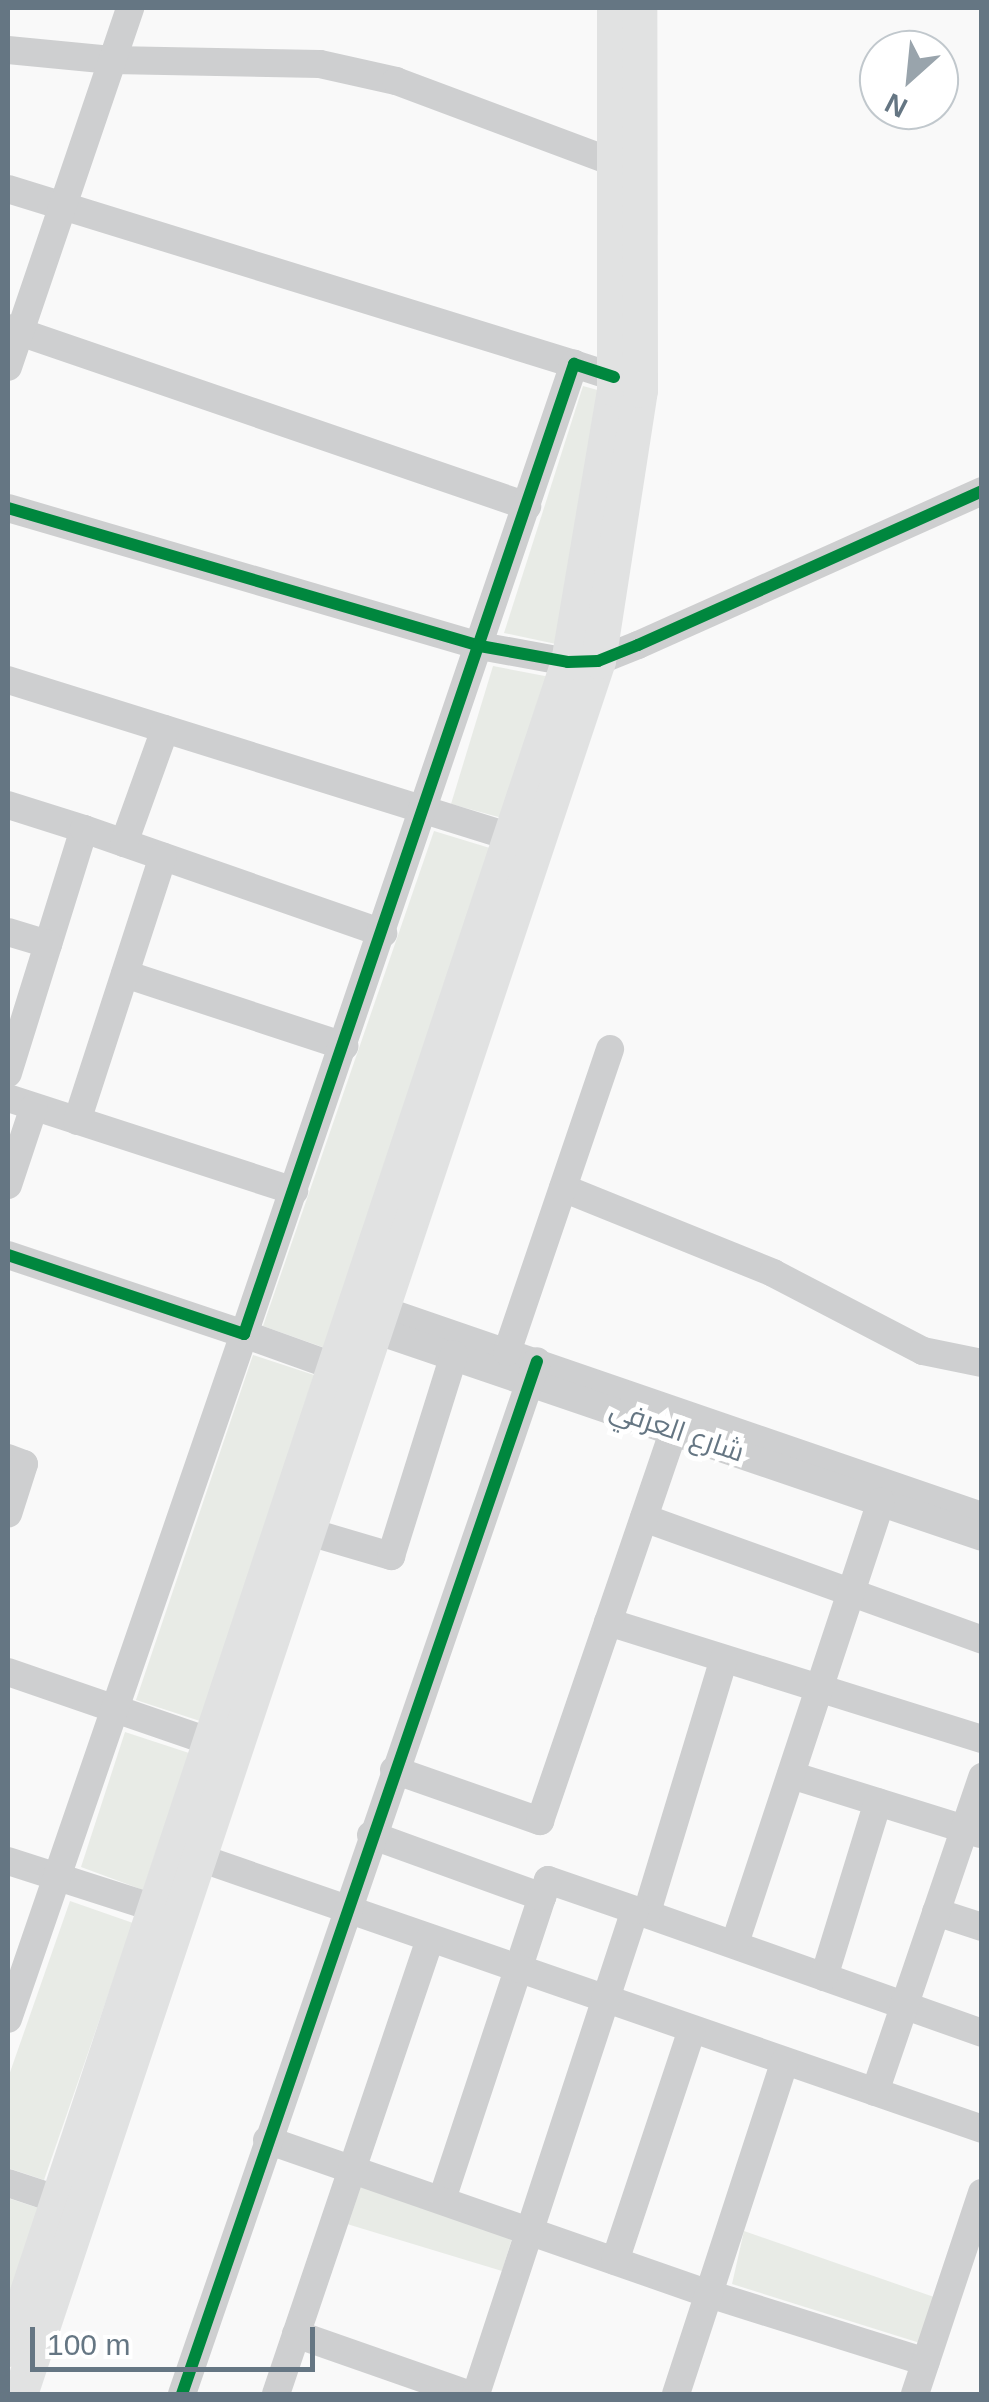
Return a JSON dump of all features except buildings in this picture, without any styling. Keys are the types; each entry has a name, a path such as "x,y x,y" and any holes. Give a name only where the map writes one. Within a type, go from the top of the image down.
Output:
{"main road":[{"path":"20,2394 200,1858 223,1746 334,1366 514,838 583,661 614,376 618,164 614,8"},
{"path":"8,2349 154,1908 223,1746 306,1531 583,661 640,390 639,8"}],"street":[{"path":"8,367 14,330 63,204 130,8"},
{"path":"8,50 112,60 320,64 396,82 618,164"},
{"path":"8,189 614,376"},
{"path":"14,330 527,506"},
{"path":"8,2019 60,1877 574,364"},
{"path":"8,508 480,646 583,661 982,491"},
{"path":"8,680 514,838"},
{"path":"124,844 165,730"},
{"path":"8,805 383,932"},
{"path":"8,1073 84,830"},
{"path":"78,1121 164,857"},
{"path":"8,932 48,944"},
{"path":"125,974 344,1046"},
{"path":"507,1352 610,1048"},
{"path":"8,1185 21,1103 294,1191"},
{"path":"563,1188 774,1273 923,1351 982,1363"},
{"path":"8,1255 334,1366"},
{"name":"شارع العرفي","path":"376,1319 507,1352 534,1371 674,1430 982,1537"},
{"name":"شارع العرفي","path":"376,1319 454,1356 534,1371 982,1516"},
{"path":"306,1531 391,1556 454,1356"},
{"path":"182,2394 345,1908 534,1371"},
{"path":"394,1770 540,1821 674,1430"},
{"path":"8,1458 24,1464 8,1514"},
{"path":"736,1943 881,1502"},
{"path":"644,1518 982,1640"},
{"path":"608,1622 982,1739"},
{"path":"476,2394 533,2232 606,1999 641,1911 724,1659"},
{"path":"8,1672 223,1746"},
{"path":"791,1775 973,1831"},
{"path":"875,2092 936,1912 973,1831 982,1777"},
{"path":"824,1977 878,1802"},
{"path":"371,1835 542,1897"},
{"path":"200,1858 982,2129"},
{"path":"8,1860 154,1908"},
{"path":"442,2200 548,1880 736,1943 904,2008 982,2033"},
{"path":"936,1912 982,1927"},
{"path":"276,2394 430,1938"},
{"path":"616,2261 692,2029"},
{"path":"676,2394 785,2061"},
{"path":"267,2140 708,2294 926,2362"},
{"path":"8,2183 56,2199"},
{"path":"915,2394 982,2193"},
{"path":"296,2334 466,2394"}],"shaded area":[{"path":"583,386 601,391 556,644 504,633"},
{"path":"493,666 550,677 502,818 451,804"},
{"path":"434,831 493,849 325,1348 263,1326"},
{"path":"253,1355 314,1375 203,1722 136,1700"},
{"path":"125,1732 189,1753 143,1890 81,1867"},
{"path":"70,1901 133,1923 44,2180 8,2168 8,2078"},
{"path":"360,2180 514,2232 502,2271 347,2224"},
{"path":"8,2198 38,2208 8,2301"},
{"path":"744,2231 934,2297 920,2343 732,2284"}],"cycle path":[{"path":"8,1255 244,1334 574,364 614,377"},
{"path":"8,508 480,646 568,662 598,661 638,645 982,491"},
{"path":"182,2394 537,1361"}]}
